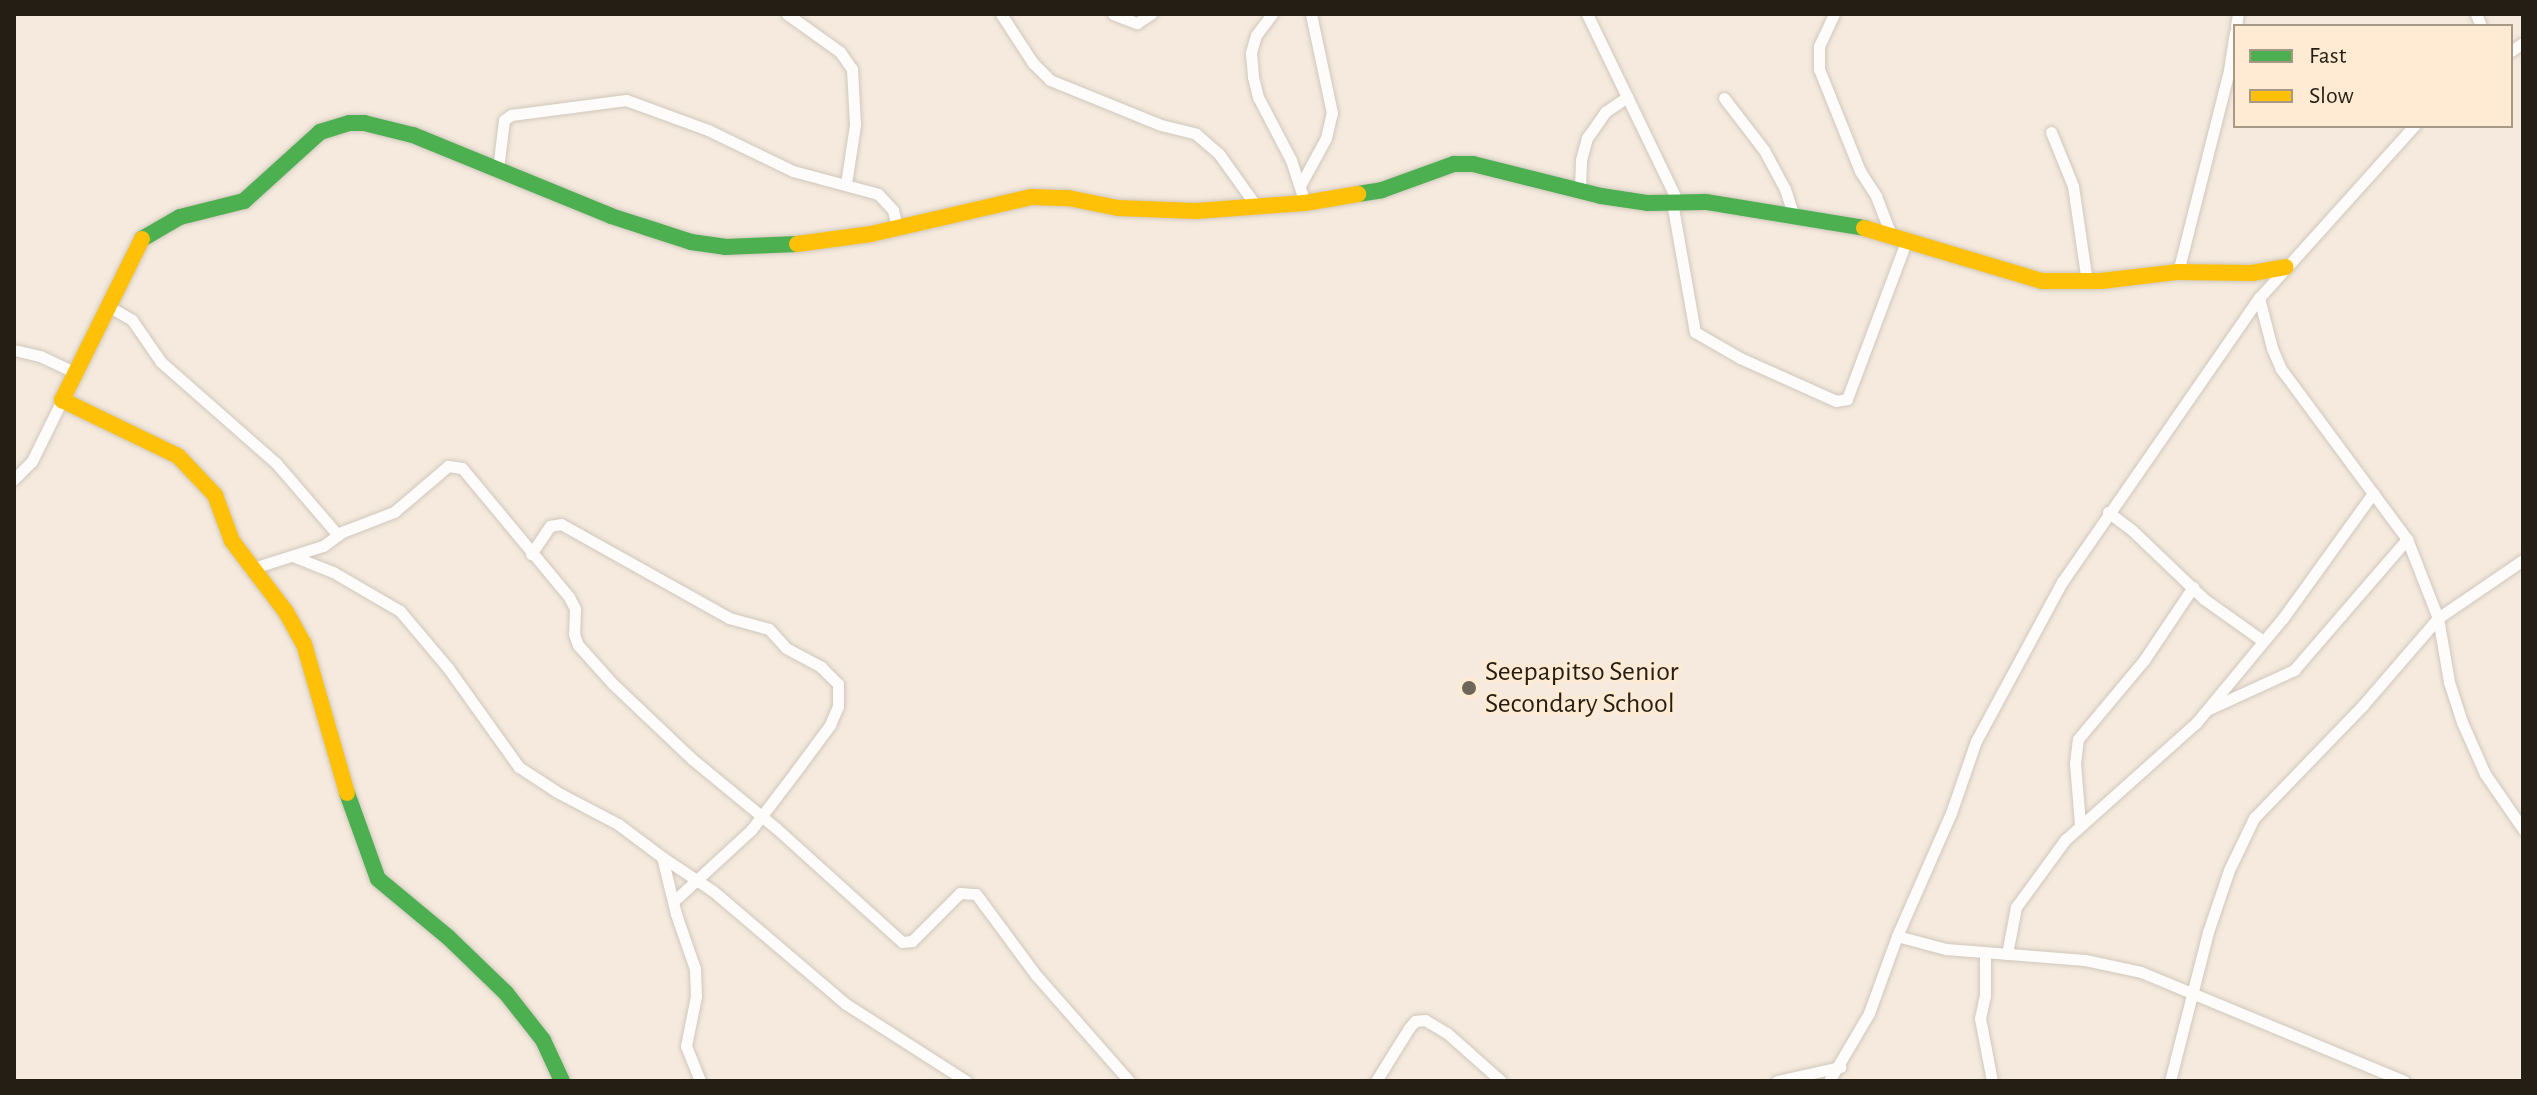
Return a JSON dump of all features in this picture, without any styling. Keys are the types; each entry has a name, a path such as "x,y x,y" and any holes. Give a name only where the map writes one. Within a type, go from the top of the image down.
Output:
{"street":[{"path":"787,14 840,52 852,69 855,125 846,184"},
{"path":"1001,14 1033,63 1050,80 1161,125 1196,134 1219,154 1257,207"},
{"path":"1113,14 1137,23 1151,14"},
{"path":"1272,14 1256,35 1251,53 1253,77 1258,97 1301,184 1305,203"},
{"path":"1301,184 1326,138 1332,113 1311,14"},
{"path":"1587,14 1675,202 1695,332 1740,358 1836,401 1847,399 1898,236 1860,171 1819,69 1819,46 1834,14"},
{"path":"2178,272 2233,45"},
{"path":"1580,189 1581,160 1587,138 1605,112 1627,97"},
{"path":"1724,98 1764,150 1785,189 1793,214"},
{"path":"498,169 507,117 612,100 648,107 708,130 793,171 878,194 888,202 897,228"},
{"path":"14,479 32,461 137,245 149,230 180,217 244,201 302,144 334,126 364,123 413,135 611,216 706,246 793,245 897,228 1031,197 1068,198 1118,208 1196,211 1305,203 1382,190 1454,164 1473,164 1628,201 1706,202 1793,214 1898,236 2042,281 2087,282 2178,272 2252,273 2285,267"},
{"path":"1829,1081 1841,1067 1869,1013 1897,936 1951,813 1976,741 2062,582 2259,298 2412,128"},
{"path":"2051,132 2073,186 2087,282"},
{"path":"2259,298 2281,369 2407,539 2438,618 2449,682 2462,722 2485,774 2523,829"},
{"path":"108,306 132,320 161,362 276,463 338,535"},
{"path":"14,350 40,356 76,373"},
{"path":"62,400 133,433 191,465 215,495 232,541 250,569 286,612 304,644 357,829 378,879 449,938 506,993 543,1040 562,1081"},
{"path":"250,569 323,546 338,535 394,512 441,470 457,465 480,485 575,609 575,639 586,655 692,759 902,942 912,941 960,893 976,894 1036,975 1129,1081"},
{"path":"2007,954 2011,924 2026,889 2080,824 2206,711 2263,641 2373,493"},
{"path":"2108,512 2193,587 2263,641"},
{"path":"531,554 550,526 561,524 729,618 769,629 786,648 829,673 838,684 838,706 830,725 739,842 675,900"},
{"path":"2206,711 2274,683 2294,670 2407,539"},
{"path":"295,557 333,572 400,611 448,668 519,767 557,792 618,824 694,880 846,1004 966,1081"},
{"path":"2170,1081 2191,992 2229,870 2254,818 2363,705 2438,618 2523,560"},
{"path":"2080,824 2075,763 2078,739 2144,660 2193,587"},
{"path":"662,857 676,914 695,969 696,996 686,1046 700,1081"},
{"path":"1897,936 1946,949 2118,965 2191,992 2404,1081"},
{"path":"1985,953 1985,995 1980,1018 1992,1081"},
{"path":"1376,1081 1409,1028 1415,1021 1425,1020 1447,1033 1501,1081"},
{"path":"1777,1081 1841,1067"}],"traffic: fast":[{"path":"142,239 180,217 244,201 320,132 350,123 364,123 413,135 611,216 691,242 725,247 797,244"},
{"path":"1358,194 1382,190 1454,164 1473,164 1601,196 1648,203 1706,202 1864,228"},
{"path":"347,793 378,879 449,938 506,993 543,1040 562,1081"}],"traffic: slow":[{"path":"797,244 871,234 1031,197 1068,198 1118,208 1196,211 1305,203 1358,194"},
{"path":"1864,228 2042,281 2101,281 2178,272 2252,273 2285,267"},
{"path":"142,239 62,400 178,456 215,495 232,541 286,612 304,644 347,793"}],"place":[{"name":"Seepapitso Senior Secondary School","path":"1469,688"}]}
